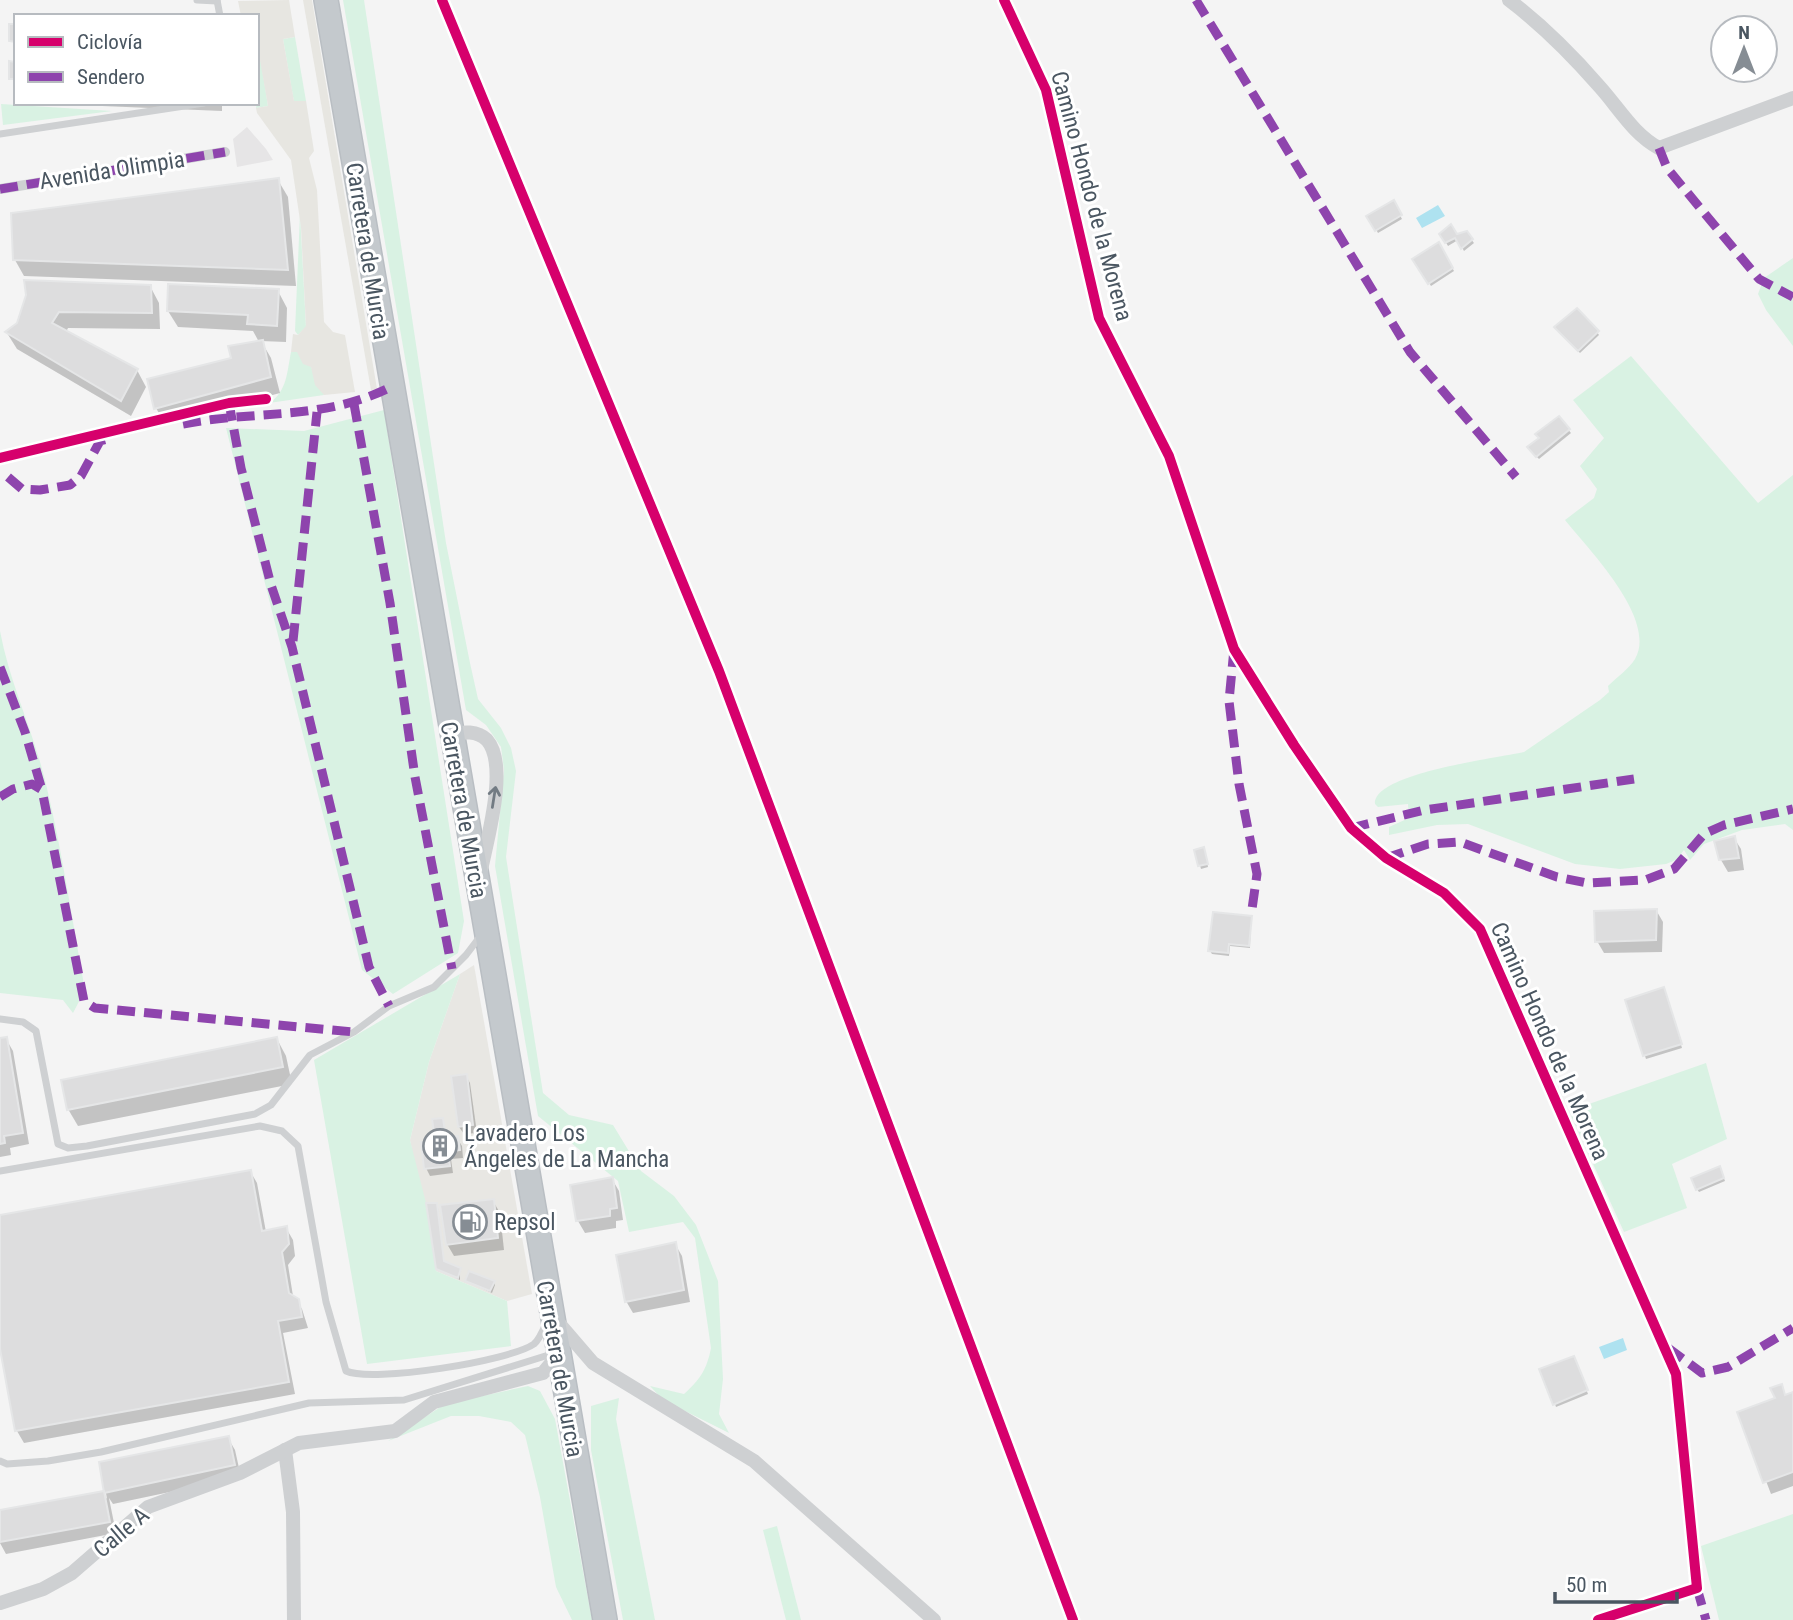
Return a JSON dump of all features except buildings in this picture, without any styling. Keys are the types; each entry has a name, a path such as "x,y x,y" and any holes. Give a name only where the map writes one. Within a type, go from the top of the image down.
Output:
{"highway":[{"name":"Carretera de Murcia","path":"326,0 450,734 605,1620"}],"street":[{"name":"Camino Hondo de la Morena","path":"1004,0 1046,90 1099,318 1169,456 1234,649 1293,746 1351,828 1386,858 1444,893 1480,929 1676,1374 1697,1587 1598,1620"},
{"path":"1509,0 1527,14 1594,80 1631,127 1659,148 1695,137 1793,98"},
{"name":"Avenida Olimpia","path":"0,189 225,152"},
{"path":"450,734 470,731 486,740 494,753 497,780 477,888"},
{"path":"551,1314 593,1363 754,1461 934,1620"},
{"name":"Calle A","path":"0,1603 43,1589 72,1573 148,1507 240,1472 299,1443 395,1431 434,1402 543,1373 558,1354"},
{"path":"285,1450 293,1512 294,1620"}],"lane":[{"path":"197,0 217,0"},
{"path":"0,134 191,105"},
{"path":"0,1019 23,1022 36,1031 58,1144 68,1148 87,1146 255,1114 271,1105 310,1055 354,1032 389,1006 434,987 466,955 485,930"},
{"path":"0,1171 260,1126 282,1131 298,1146 326,1302 346,1371 357,1376 385,1376 515,1354 536,1342 551,1314"},
{"path":"0,1461 6,1464 48,1461 100,1452 309,1403 404,1400 558,1354"}],"shaded area":[{"path":"247,127 273,160 237,167 233,139"},
{"path":"474,965 532,1294 507,1301 436,1271 410,1140 429,1062 460,974"}],"green space":[{"path":"343,0 364,0 446,543 478,699 501,728 511,748 516,771 506,857 543,1093 569,1115 613,1125 641,1171 674,1196 696,1225 718,1281 723,1379 719,1414 729,1433 663,1400 650,1386 684,1394 699,1379 707,1362 711,1348 695,1238 683,1222 629,1232 618,1181 538,1116 495,866 504,770 501,747 486,725 466,710"},
{"path":"295,37 306,101 294,102 283,39"},
{"path":"259,49 268,106 256,108 259,105"},
{"path":"1,104 112,111 3,125"},
{"path":"300,214 306,327 298,335 295,331"},
{"path":"1793,258 1793,346 1766,310 1758,294 1764,278"},
{"path":"291,352 298,352 311,367 324,395 269,403 283,387"},
{"path":"1631,356 1758,503 1793,475 1793,830 1785,824 1742,830 1704,844 1690,860 1684,850 1676,860 1666,864 1620,869 1575,864 1468,824 1437,825 1389,835 1389,827 1409,818 1408,804 1378,807 1375,804 1380,793 1414,776 1524,752 1600,700 1609,692 1608,686 1635,659 1640,643 1637,624 1629,605 1603,566 1565,520 1594,498 1597,489 1580,466 1604,438 1573,400"},
{"path":"384,410 464,921 458,953 393,994 362,970 226,428 304,431"},
{"path":"0,631 9,669 45,780 62,858 85,990 73,1013 63,1000 0,993"},
{"path":"460,974 429,1062 410,1140 426,1203 436,1271 507,1301 511,1346 367,1364 314,1060"},
{"path":"1706,1063 1727,1139 1672,1164 1687,1208 1624,1232 1569,1111"},
{"path":"528,1386 540,1391 555,1419 592,1620 572,1620 556,1587 540,1497 525,1435 511,1422 479,1416 451,1416 388,1441 445,1404"},
{"path":"619,1398 616,1419 655,1620 623,1620 591,1450 591,1406"},
{"path":"1793,1514 1793,1620 1719,1620 1701,1546"},
{"path":"777,1526 801,1620 786,1620 763,1530"}],"sand":[{"path":"289,0 295,37 283,39 294,101 306,101 314,151 309,158 317,190 324,322 333,332 345,335 355,392 324,395 315,385 311,367 303,364 297,352 291,352 293,334 298,335 306,326 301,227 291,160 257,113 256,108 268,106 259,54 259,14 241,14 238,1"},
{"path":"303,0 312,0 377,389 371,390"}],"water":[{"path":"1438,205 1445,216 1422,228 1416,218"},
{"path":"1623,1338 1627,1350 1604,1359 1599,1347"}],"marked path":[{"path":"1196,0 1410,352 1516,477"},
{"path":"1659,148 1667,168 1759,279 1793,297"},
{"path":"0,189 225,152"},
{"path":"183,424 314,410 365,398 391,387"},
{"path":"229,403 241,468 271,585 292,647 369,967 389,1006"},
{"path":"354,404 390,603 415,777 452,969"},
{"path":"293,641 317,412"},
{"path":"8,477 22,489 40,490 70,485 81,476 100,441 111,438"},
{"path":"1234,649 1229,701 1239,784 1257,874 1252,909"},
{"path":"0,667 25,732 42,790"},
{"path":"1351,828 1425,810 1634,779"},
{"path":"0,797 13,789 32,784 42,790 84,1001 95,1008 354,1032"},
{"path":"1386,858 1428,844 1460,842 1557,877 1587,883 1645,880 1674,869 1704,834 1724,825 1793,809"},
{"path":"1668,1348 1702,1373 1728,1367 1793,1328"},
{"path":"1697,1588 1706,1620"}],"cycle path":[{"path":"442,0 719,671 1073,1620"},
{"path":"1004,0 1046,90 1099,318 1169,456 1234,649 1294,745 1351,828 1386,858 1444,893 1480,929 1676,1374 1697,1588 1598,1620"},
{"path":"0,458 229,403 266,399"}],"place":[{"name":"Lavadero Los Ángeles de La Mancha","path":"440,1146"},
{"name":"Repsol","path":"470,1222"}]}
